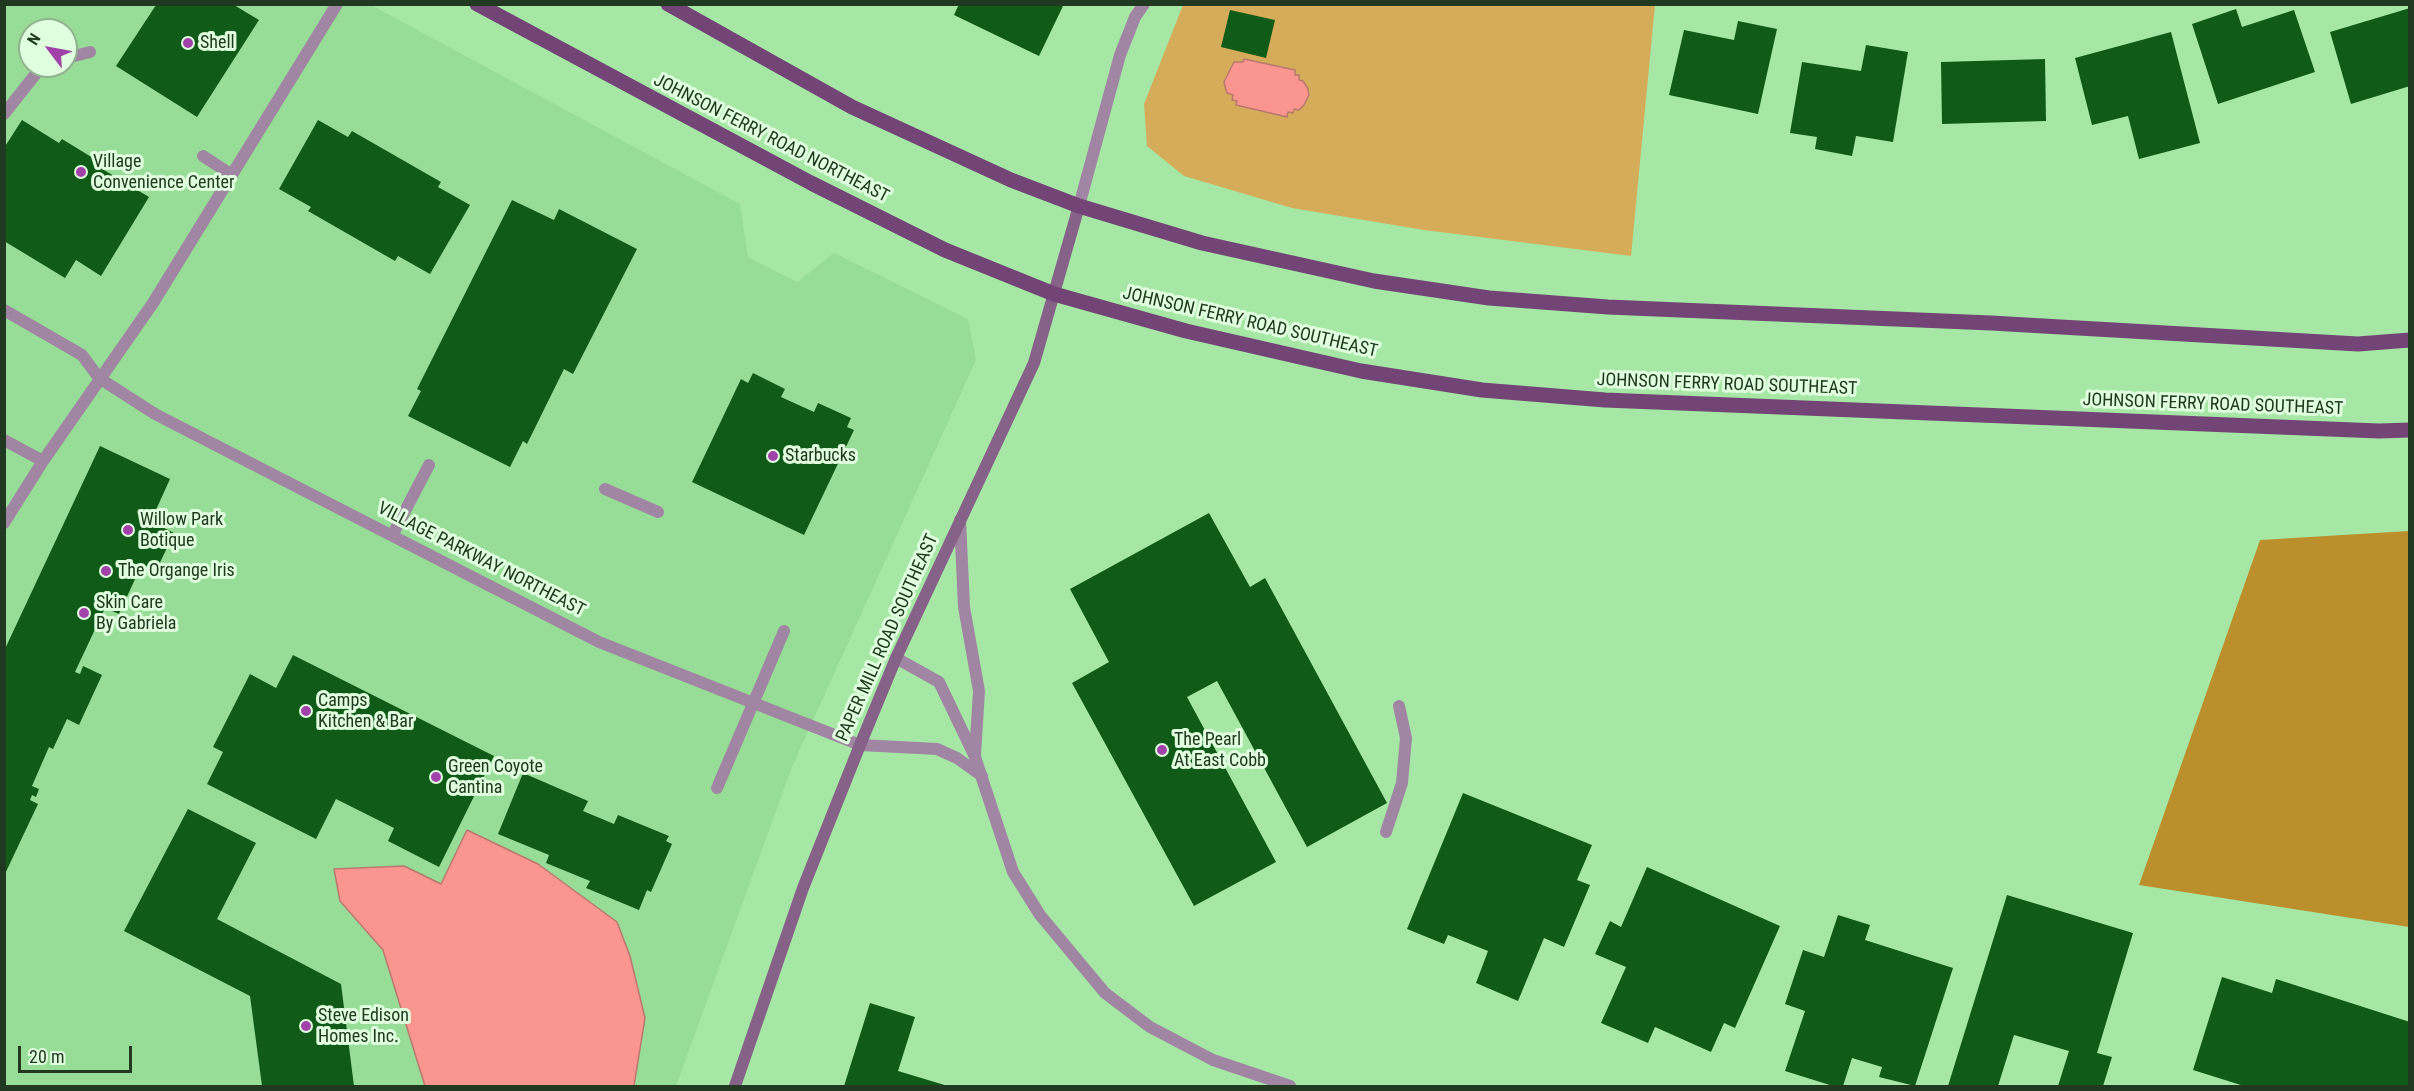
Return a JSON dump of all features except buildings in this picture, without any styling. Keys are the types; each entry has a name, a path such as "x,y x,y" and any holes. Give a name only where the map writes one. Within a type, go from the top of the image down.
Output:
{"main road":[{"name":"JOHNSON FERRY ROAD NORTHEAST","path":"477,4 811,183 945,250 1054,294"},
{"path":"668,4 852,106 976,165 1079,206 1202,243 1374,281 1489,298 1608,307 1991,323 2358,344 2409,340"},
{"name":"JOHNSON FERRY ROAD SOUTHEAST","path":"1054,294 1186,331 1361,371 1482,390 1605,400 2379,431 2409,430"}],"street":[{"path":"4,523 42,461 153,303 337,4"},
{"path":"1079,206 1120,55 1135,17 1144,4"},
{"path":"78,55 90,52"},
{"path":"4,114 32,78"},
{"path":"203,156 232,175"},
{"name":"PAPER MILL ROAD SOUTHEAST","path":"735,1086 803,888 860,745 896,658 1034,363 1079,206"},
{"path":"4,310 81,354 99,378"},
{"name":"VILLAGE PARKWAY NORTHEAST","path":"99,378 155,414 393,534 599,642 860,745 937,749 957,758 982,776"},
{"path":"4,440 42,461"},
{"path":"393,534 429,465"},
{"path":"605,489 658,512"},
{"path":"960,520 963,608 978,691 975,757"},
{"path":"717,788 784,631"},
{"path":"896,658 939,682 975,757 1013,872 1040,915 1105,993 1150,1027 1213,1060 1290,1086"},
{"path":"1386,832 1403,772 1406,738 1400,706"}],"shaded area":[{"path":"5,5 371,5 740,204 748,257 797,282 834,253 968,319 976,360 792,767 676,1086 5,1086"},
{"path":"1183,5 1655,5 1631,256 1424,230 1292,208 1184,176 1147,146 1144,104"},
{"path":"1244,59 1295,70 1295,75 1299,75 1299,80 1303,81 1308,89 1309,95 1304,105 1299,110 1294,109 1293,113 1288,112 1287,117 1236,105 1237,101 1232,100 1233,95 1227,93 1224,82 1234,62 1243,62"},
{"path":"2409,531 2409,927 2139,885 2260,540"},
{"path":"467,830 538,864 617,922 630,956 645,1018 634,1086 425,1086 383,950 340,901 334,869 404,866 441,884"}],"place":[{"name":"Shell","path":"188,43"},
{"name":"Village Convenience Center","path":"81,172"},
{"name":"Starbucks","path":"773,456"},
{"name":"Willow Park Botique","path":"128,530"},
{"name":"The Organge Iris","path":"106,571"},
{"name":"Skin Care By Gabriela","path":"84,613"},
{"name":"Camps Kitchen & Bar","path":"306,711"},
{"name":"The Pearl At East Cobb","path":"1162,750"},
{"name":"Green Coyote Cantina","path":"436,777"},
{"name":"Steve Edison Homes Inc.","path":"306,1026"}]}
